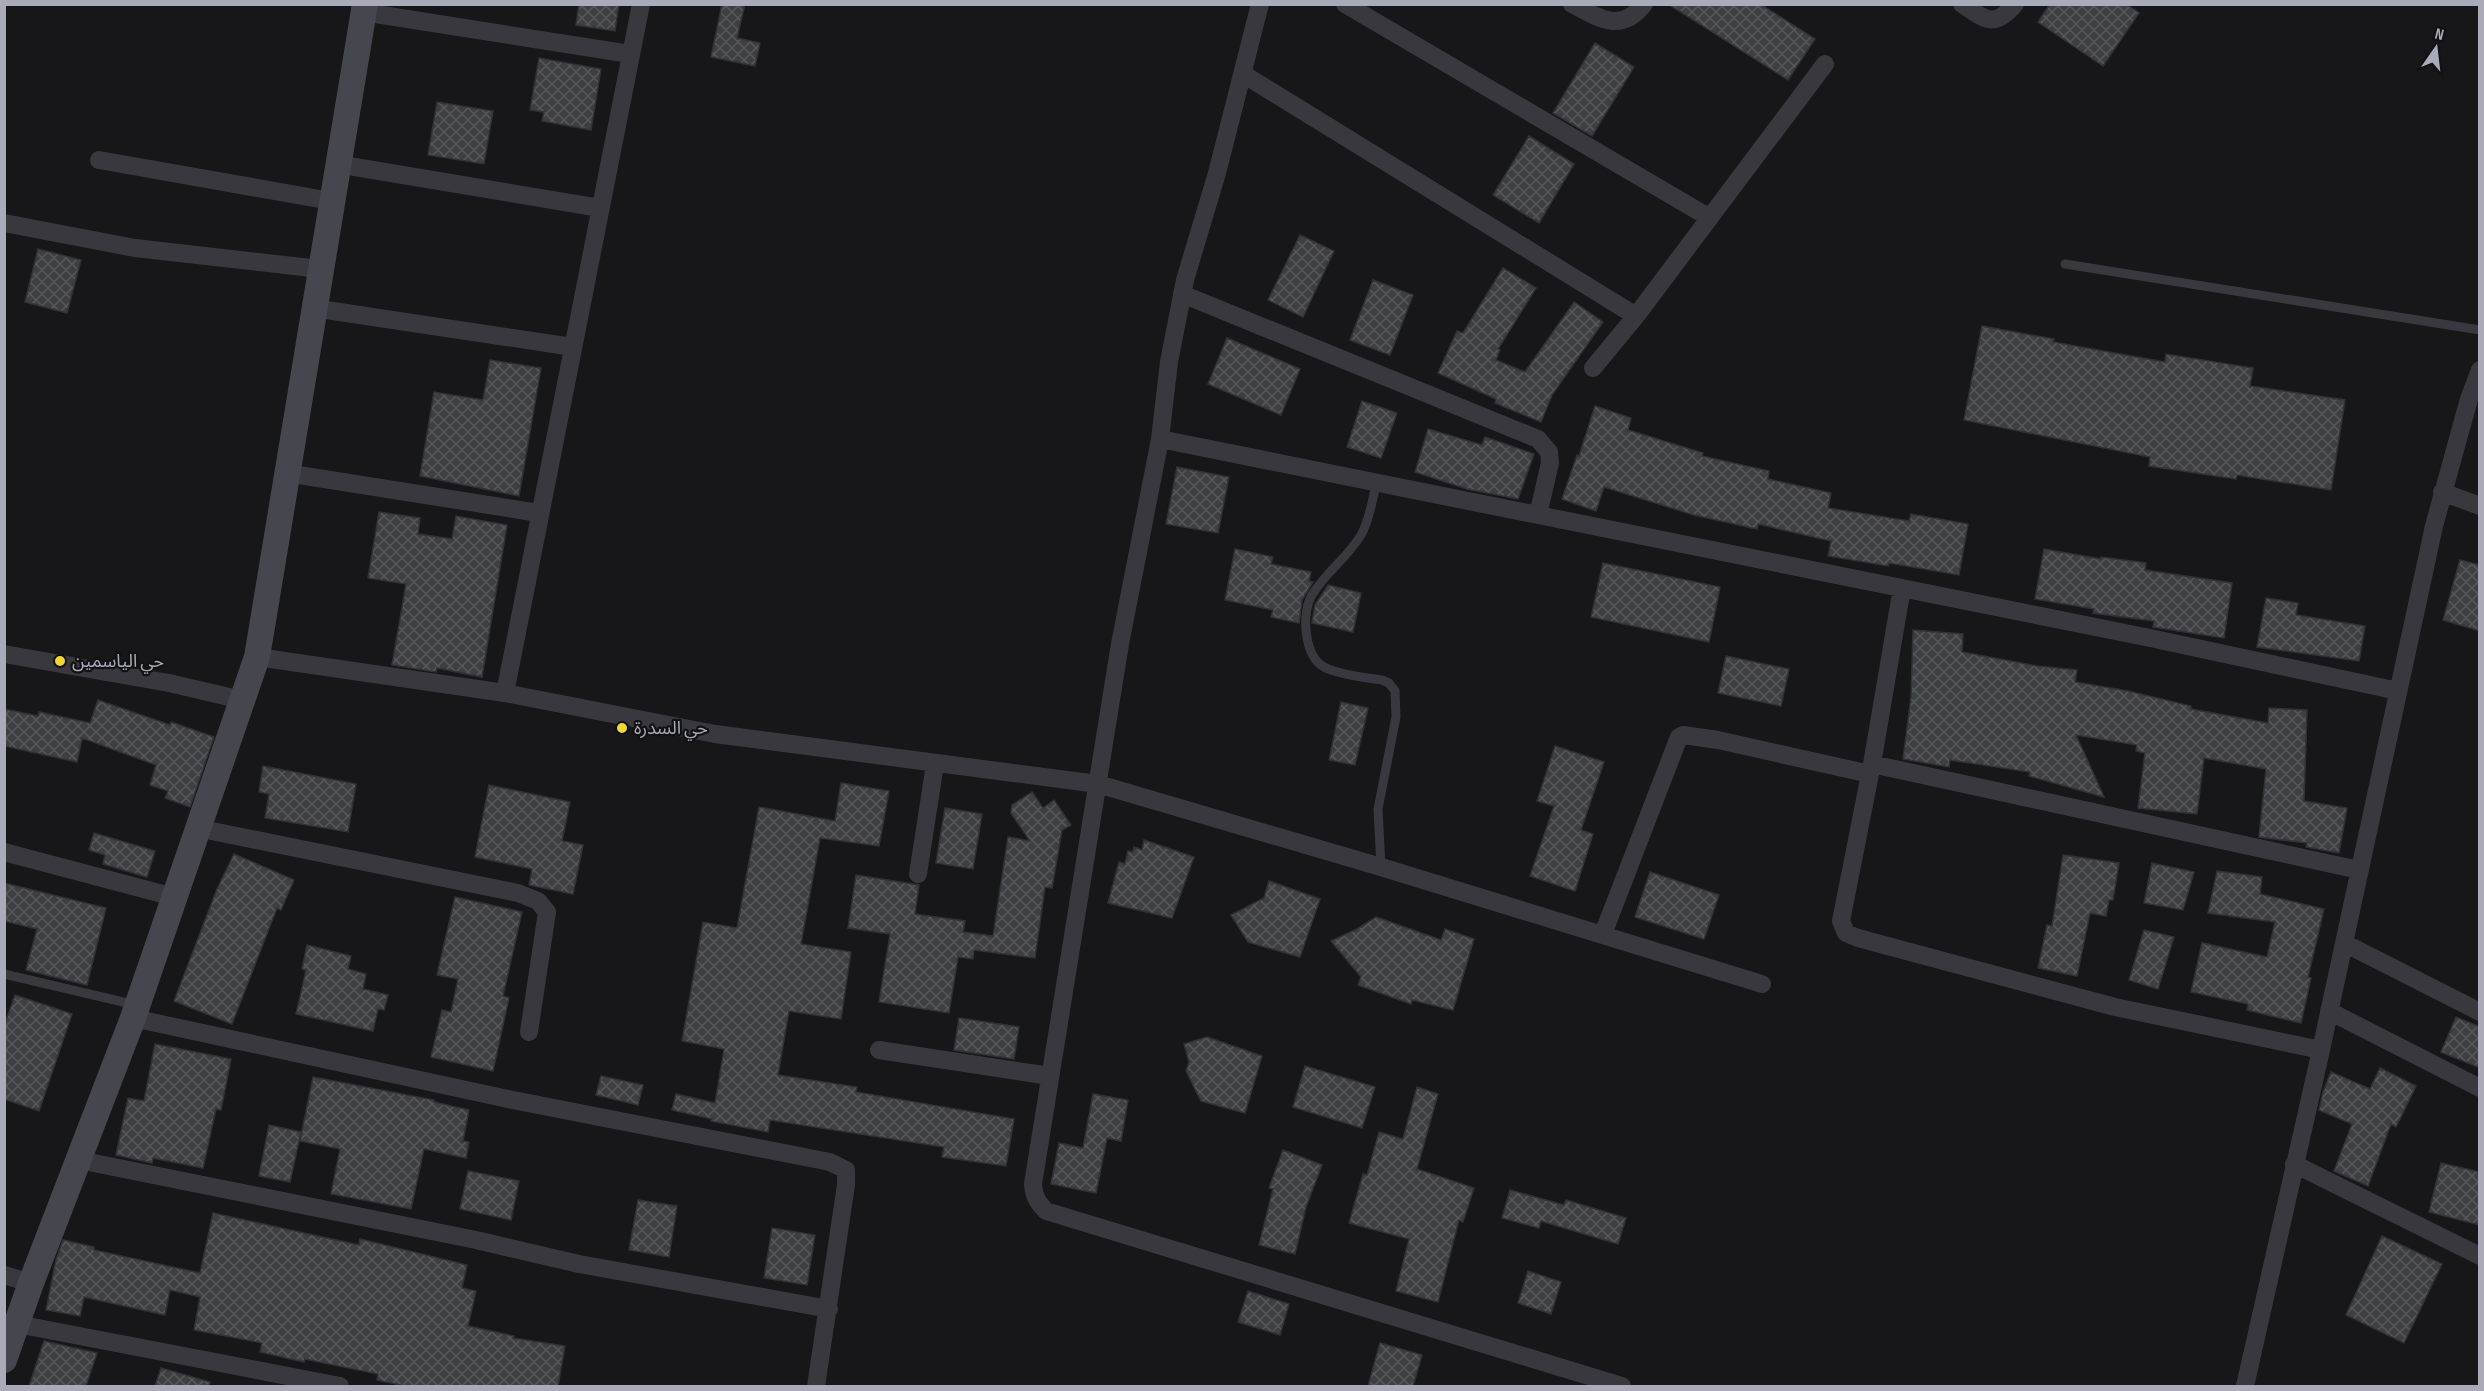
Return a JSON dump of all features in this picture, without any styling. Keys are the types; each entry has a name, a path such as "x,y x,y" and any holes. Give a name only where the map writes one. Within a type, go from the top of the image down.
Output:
{"street":[{"path":"505,693 641,4"},
{"path":"1260,4 1182,294 1169,362 1160,439 1120,644 1033,1184 1037,1203 1046,1210 1623,1386"},
{"path":"1345,4 1710,218"},
{"path":"1572,4 1609,21 1622,22 1644,4"},
{"path":"1962,4 1987,20 1997,20 2005,17 2015,4"},
{"path":"4,1360 31,1283 135,1012 257,657 364,8 630,54"},
{"path":"1593,368 1636,316 1825,64"},
{"path":"1243,74 1636,316"},
{"path":"99,160 331,201"},
{"path":"338,164 600,208"},
{"path":"4,223 135,249 320,269"},
{"path":"1182,294 1538,439 1549,452 1550,464 1538,515"},
{"path":"314,308 573,347"},
{"path":"2245,1386 2321,1050 2442,492 2469,399 2480,370"},
{"path":"1160,439 1902,588 2398,691"},
{"path":"286,473 539,513"},
{"path":"2442,492 2480,506"},
{"path":"1902,588 1871,769 1841,921 1846,933 2115,1006 2321,1050"},
{"path":"4,654 169,683 242,700"},
{"path":"257,657 505,693 715,734 1098,784 1381,867 1762,984"},
{"path":"1603,934 1679,737 1683,735 1871,769 2360,870"},
{"path":"918,874 935,764"},
{"path":"197,828 518,893 538,901 547,912 529,1032"},
{"path":"4,852 174,897"},
{"path":"2344,943 2480,1012"},
{"path":"2329,1011 2480,1088"},
{"path":"135,1012 508,1099 830,1162 846,1170 829,1309 816,1386"},
{"path":"879,1050 1050,1076"},
{"path":"79,1160 476,1240 579,1264 829,1309"},
{"path":"2295,1164 2480,1256"},
{"path":"4,1275 31,1283"},
{"path":"17,1324 340,1386"}],"lane":[{"path":"2065,264 2480,330"},
{"path":"1377,482 1361,535 1311,596 1305,618 1306,634 1311,651 1320,664 1333,670 1382,680 1389,683 1395,691 1396,717 1379,798 1381,867"},
{"path":"4,974 135,1012"}],"building":[{"path":"579,4 619,4 615,31 576,25"},
{"path":"722,4 745,4 737,38 760,43 755,66 711,57"},
{"path":"1668,4 1760,4 1815,39 1788,80"},
{"path":"2050,4 2126,4 2139,13 2103,66 2038,22"},
{"path":"1595,43 1634,67 1592,136 1553,113"},
{"path":"539,58 601,69 591,130 542,121 544,112 530,110"},
{"path":"437,102 493,111 484,164 428,155"},
{"path":"1529,136 1574,164 1539,223 1493,195"},
{"path":"1300,235 1334,251 1303,317 1268,300"},
{"path":"38,249 81,260 67,313 25,302"},
{"path":"1503,268 1536,288 1498,349 1500,350 1496,360 1525,372 1574,302 1603,322 1552,395 1541,422 1495,403 1496,399 1438,373 1457,331 1463,333"},
{"path":"1373,280 1413,295 1390,355 1350,340"},
{"path":"1982,326 2054,339 2053,342 2165,362 2166,354 2253,368 2250,386 2345,400 2331,490 2237,475 2236,479 2149,466 2150,457 1964,420"},
{"path":"1227,338 1300,369 1281,415 1208,384"},
{"path":"490,360 541,368 519,496 420,476 434,392 483,400"},
{"path":"1362,401 1397,413 1381,458 1347,447"},
{"path":"1595,406 1631,418 1628,430 1703,453 1702,456 1769,471 1768,479 1831,493 1828,508 1909,521 1911,514 1968,524 1959,575 1889,563 1888,566 1828,556 1831,541 1758,524 1757,529 1694,515 1604,487 1596,511 1562,499"},
{"path":"1428,429 1482,445 1485,437 1534,454 1518,499 1467,489 1415,472"},
{"path":"1177,467 1229,477 1218,533 1166,524"},
{"path":"379,512 420,518 418,534 452,539 456,516 507,525 482,677 437,668 436,672 392,665 406,584 368,578"},
{"path":"1235,549 1273,557 1271,564 1311,572 1309,581 1313,582 1302,600 1299,623 1271,617 1273,610 1225,600"},
{"path":"2044,549 2101,559 2101,557 2146,563 2145,570 2232,583 2224,638 2153,627 2154,621 2093,613 2094,609 2035,599"},
{"path":"2460,560 2480,565 2480,631 2443,620"},
{"path":"1603,563 1720,587 1709,642 1591,617"},
{"path":"1328,585 1361,593 1353,632 1312,623 1315,605"},
{"path":"2266,598 2298,603 2296,615 2365,626 2359,661 2257,647"},
{"path":"1913,630 1963,634 1962,652 2037,666 2077,670 2075,682 2128,691 2191,706 2191,709 2268,723 2269,708 2307,710 2304,801 2347,808 2339,853 2306,847 2307,843 2259,837 2266,769 2204,758 2197,814 2138,808 2145,753 2136,751 2137,745 2076,735 2104,797 2029,776 2030,772 1950,760 1949,767 1903,759 1911,697"},
{"path":"1726,656 1789,669 1781,706 1718,693"},
{"path":"98,700 170,725 171,722 214,737 190,807 165,798 168,791 150,785 156,765 82,738 77,762 4,746 4,709 38,716 39,712 90,723"},
{"path":"1341,702 1368,708 1355,765 1329,760"},
{"path":"1555,746 1604,762 1581,830 1593,834 1575,891 1530,876 1554,806 1537,801"},
{"path":"263,766 356,784 348,832 265,818 269,794 259,792"},
{"path":"841,783 889,791 879,846 820,838 801,944 851,952 841,1019 789,1011 778,1075 857,1087 856,1092 1014,1119 1006,1166 942,1157 944,1147 770,1120 768,1132 711,1121 712,1119 672,1110 676,1094 715,1103 724,1049 682,1041 703,922 737,928 759,807 835,821"},
{"path":"489,785 570,802 562,841 583,845 573,894 529,885 532,869 475,857"},
{"path":"1032,792 1043,808 1054,800 1071,825 1062,830 1052,888 1045,887 1035,958 974,950 973,959 958,957 949,1013 879,1002 890,934 848,928 856,875 919,885 915,914 965,921 963,932 993,936 1008,837 1030,841 1011,813 1012,805"},
{"path":"945,808 982,814 973,869 936,863"},
{"path":"94,833 155,851 147,877 103,864 105,855 89,850"},
{"path":"1144,840 1194,857 1172,918 1108,903 1119,862 1125,864 1128,851 1133,852 1134,847 1142,850"},
{"path":"234,854 294,880 281,910 277,908 232,1024 174,1001 217,889"},
{"path":"2063,855 2119,863 2113,900 2109,900 2106,916 2090,913 2077,976 2038,968 2047,925 2052,926"},
{"path":"2152,863 2194,872 2183,910 2144,903"},
{"path":"2217,871 2262,877 2260,894 2324,909 2308,977 2311,978 2301,1023 2247,1010 2248,1004 2191,992 2202,943 2267,957 2275,922 2208,913"},
{"path":"1650,872 1719,895 1704,939 1635,917"},
{"path":"1269,881 1320,899 1300,957 1248,942 1231,915 1264,898"},
{"path":"4,883 106,908 87,985 26,970 37,929 4,921"},
{"path":"455,897 522,912 503,996 509,998 493,1071 431,1057 442,1010 451,1012 458,979 437,975"},
{"path":"1376,917 1441,940 1445,929 1474,939 1453,1010 1412,1000 1411,1004 1358,985 1361,977 1331,941"},
{"path":"2144,930 2174,937 2158,989 2129,980"},
{"path":"307,945 351,956 348,969 366,974 363,989 388,995 384,1010 378,1009 373,1031 296,1014 306,970 302,969"},
{"path":"15,995 72,1014 39,1111 4,1099 4,1026"},
{"path":"2456,1017 2480,1027 2480,1068 2441,1052"},
{"path":"959,1018 1019,1027 1014,1059 954,1050"},
{"path":"1207,1037 1262,1056 1245,1113 1201,1101 1186,1071 1189,1062 1184,1044"},
{"path":"155,1044 231,1059 221,1110 216,1109 203,1168 153,1158 152,1163 116,1155 128,1098 144,1101"},
{"path":"1305,1066 1375,1087 1362,1128 1293,1107"},
{"path":"2380,1068 2416,1086 2396,1127 2391,1124 2368,1186 2334,1171 2352,1124 2319,1110 2331,1072 2370,1089"},
{"path":"601,1076 643,1085 638,1105 596,1095"},
{"path":"313,1077 434,1100 434,1102 469,1110 463,1141 469,1142 466,1158 424,1149 411,1209 331,1194 340,1149 300,1141"},
{"path":"1417,1087 1438,1094 1417,1169 1474,1188 1463,1222 1459,1220 1438,1302 1396,1291 1409,1239 1349,1223 1363,1174 1367,1175 1379,1132 1403,1139"},
{"path":"1093,1094 1128,1100 1121,1141 1107,1138 1096,1193 1051,1184 1059,1143 1083,1148"},
{"path":"269,1125 301,1132 290,1182 259,1176"},
{"path":"1283,1150 1322,1165 1306,1207 1295,1254 1259,1245 1273,1189 1269,1188"},
{"path":"2441,1163 2480,1172 2480,1225 2429,1212"},
{"path":"468,1171 519,1181 511,1220 460,1209"},
{"path":"1510,1190 1564,1205 1566,1200 1626,1218 1618,1244 1541,1221 1539,1228 1502,1218"},
{"path":"638,1200 677,1206 669,1257 629,1250"},
{"path":"213,1213 359,1245 360,1239 467,1265 462,1288 476,1291 468,1326 514,1336 513,1338 565,1346 558,1386 405,1386 377,1380 378,1374 260,1352 262,1343 194,1330 200,1297 170,1290 165,1315 84,1297 80,1316 46,1310 56,1260 63,1240 94,1247 94,1250 200,1273"},
{"path":"772,1228 815,1235 807,1285 764,1278"},
{"path":"2382,1236 2442,1264 2404,1343 2346,1315"},
{"path":"1528,1271 1561,1282 1551,1314 1518,1303"},
{"path":"1248,1291 1289,1304 1280,1335 1238,1322"},
{"path":"44,1341 97,1353 86,1386 29,1386"},
{"path":"1380,1343 1422,1355 1413,1386 1368,1386"},
{"path":"161,1368 210,1382 209,1386 155,1386"}],"place":[{"name":"حي الياسمين","path":"60,661"},
{"name":"حي السدرة","path":"622,728"}]}
